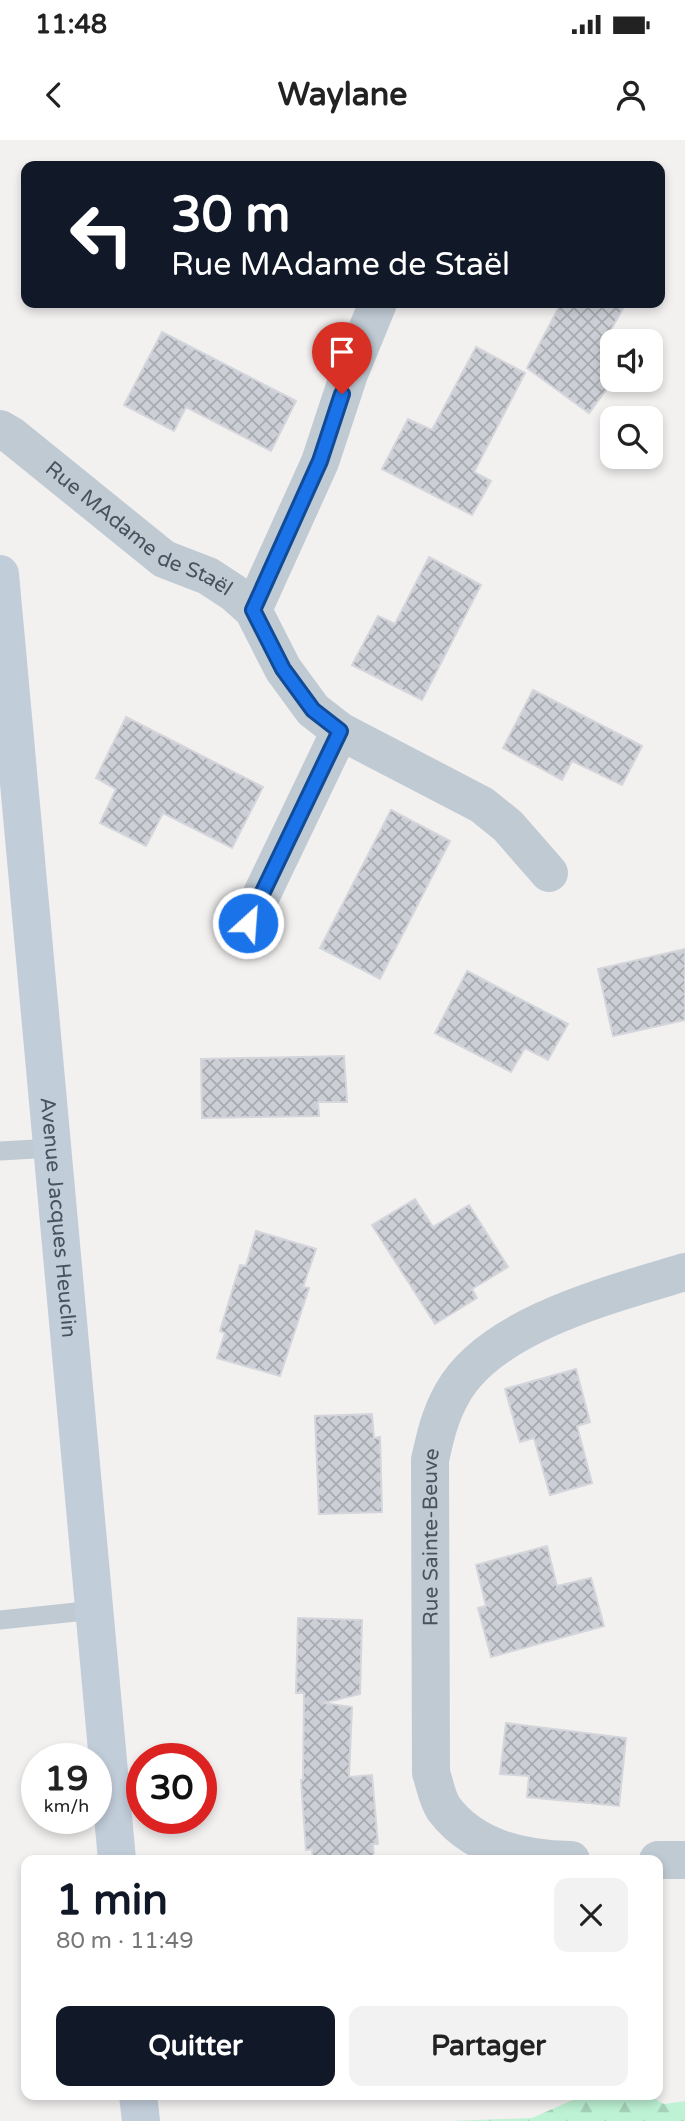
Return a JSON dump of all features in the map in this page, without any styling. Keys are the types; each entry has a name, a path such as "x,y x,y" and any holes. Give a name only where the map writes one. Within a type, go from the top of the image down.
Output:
{"street":[{"path":"253,610 320,461 349,374 376,308"},
{"name":"Rue MAdame de Staël","path":"0,429 164,559 208,576 234,593 253,610 283,669 313,710 340,731 482,804 508,826 549,873"},
{"name":"Avenue Jacques Heuclin","path":"0,574 117,1855"},
{"path":"248,923 340,731"},
{"name":"Rue Sainte-Beuve","path":"527,1855 510,1853 481,1842 458,1824 442,1807 431,1773 430,1460 437,1428 452,1392 481,1357 519,1332 605,1297 685,1272"},
{"path":"663,1860 685,1860"},
{"path":"139,2100 141,2121"}],"lane":[{"path":"0,1151 53,1148"},
{"path":"0,1620 95,1610"}],"green space":[{"path":"573,2100 657,2100 664,2104 685,2101 685,2121 450,2121 532,2118"}],"building":[{"path":"558,308 623,308 612,329 600,329 600,392 605,392 589,413 527,368"},
{"path":"162,332 296,401 271,451 186,407 174,431 124,405"},
{"path":"476,347 525,373 474,472 491,481 472,515 382,469 408,419 432,430"},
{"path":"429,557 481,585 422,700 352,665 378,616 395,624"},
{"path":"533,690 642,746 622,785 572,761 562,780 503,748"},
{"path":"126,717 263,787 232,848 163,813 146,846 100,823 116,789 96,778"},
{"path":"391,810 450,841 380,979 320,948"},
{"path":"685,949 685,1020 613,1036 598,969"},
{"path":"467,971 568,1024 548,1060 525,1048 511,1072 435,1033"},
{"path":"344,1056 347,1102 318,1102 319,1116 202,1118 201,1059"},
{"path":"415,1199 433,1227 469,1205 508,1267 472,1289 477,1298 435,1324 372,1225"},
{"path":"256,1231 316,1249 303,1287 309,1288 280,1376 217,1358 225,1333 220,1331 240,1265 246,1266"},
{"path":"576,1369 590,1422 577,1426 592,1483 550,1495 534,1438 520,1442 505,1389"},
{"path":"372,1414 374,1438 380,1437 382,1512 319,1514 315,1416"},
{"path":"547,1546 557,1586 591,1578 604,1626 491,1657 478,1608 486,1606 476,1565"},
{"path":"298,1618 362,1620 360,1694 323,1703 352,1707 349,1777 372,1775 378,1844 373,1844 374,1855 313,1855 312,1849 306,1850 301,1780 304,1693 296,1693"},
{"path":"506,1723 626,1738 619,1806 527,1797 529,1776 500,1774"}],"route":[{"path":"248,923 340,731 313,710 283,669 253,610 320,461 342,394"}]}
